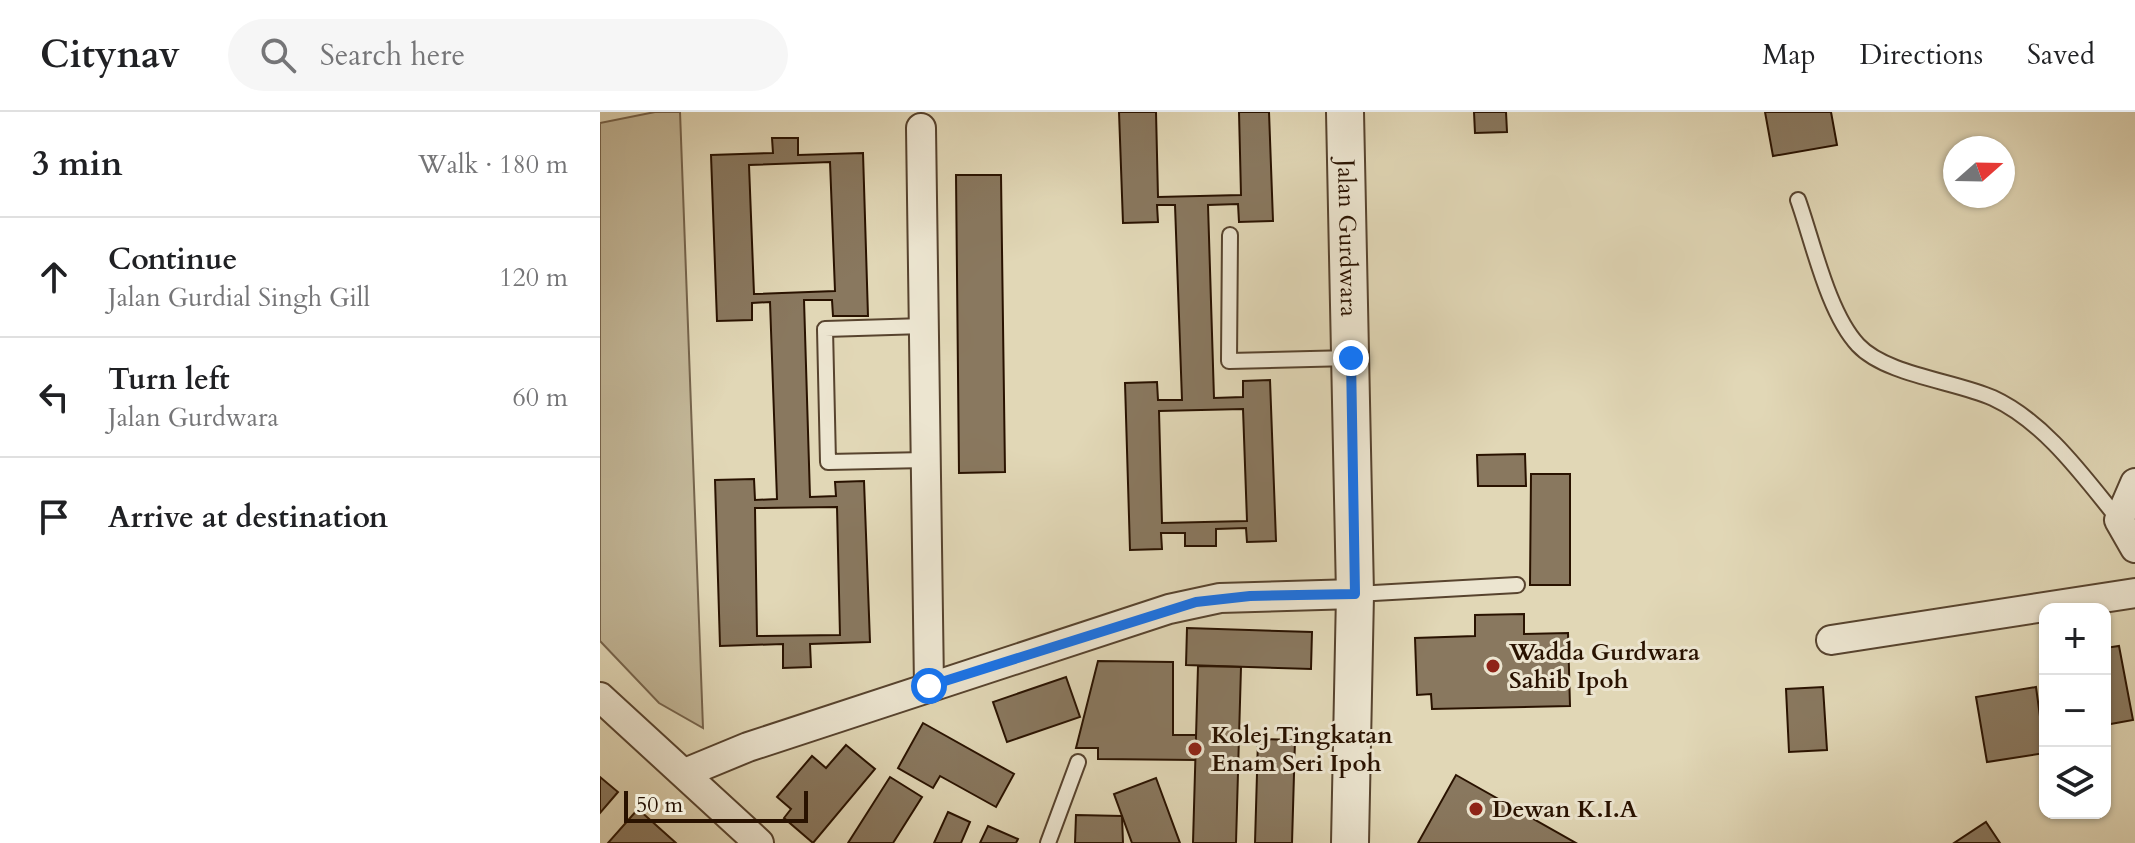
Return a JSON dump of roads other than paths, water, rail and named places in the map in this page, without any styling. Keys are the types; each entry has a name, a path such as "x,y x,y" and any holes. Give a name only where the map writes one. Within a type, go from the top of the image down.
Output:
{"street":[{"name":"Jalan Gurdwara","path":"1345,112 1355,594 1350,843"},
{"path":"921,128 929,686"},
{"path":"2135,483 2119,520 2135,548"},
{"path":"1831,640 2135,593"},
{"path":"685,773 748,747 929,686 1196,602 1250,596 1355,594"},
{"path":"600,697 759,843"}],"lane":[{"path":"1798,200 1843,326 1859,347 1900,368 1996,399 2070,460 2119,520"},
{"path":"1230,235 1229,361 1351,358"},
{"path":"924,326 825,329 828,462 926,460"},
{"path":"1355,594 1517,585"},
{"path":"1048,843 1078,762"}],"place":[{"name":"Wadda Gurdwara Sahib Ipoh","path":"1493,666"},
{"name":"Kolej Tingkatan Enam Seri Ipoh","path":"1195,749"},
{"name":"Dewan K.I.A","path":"1476,809"}]}
